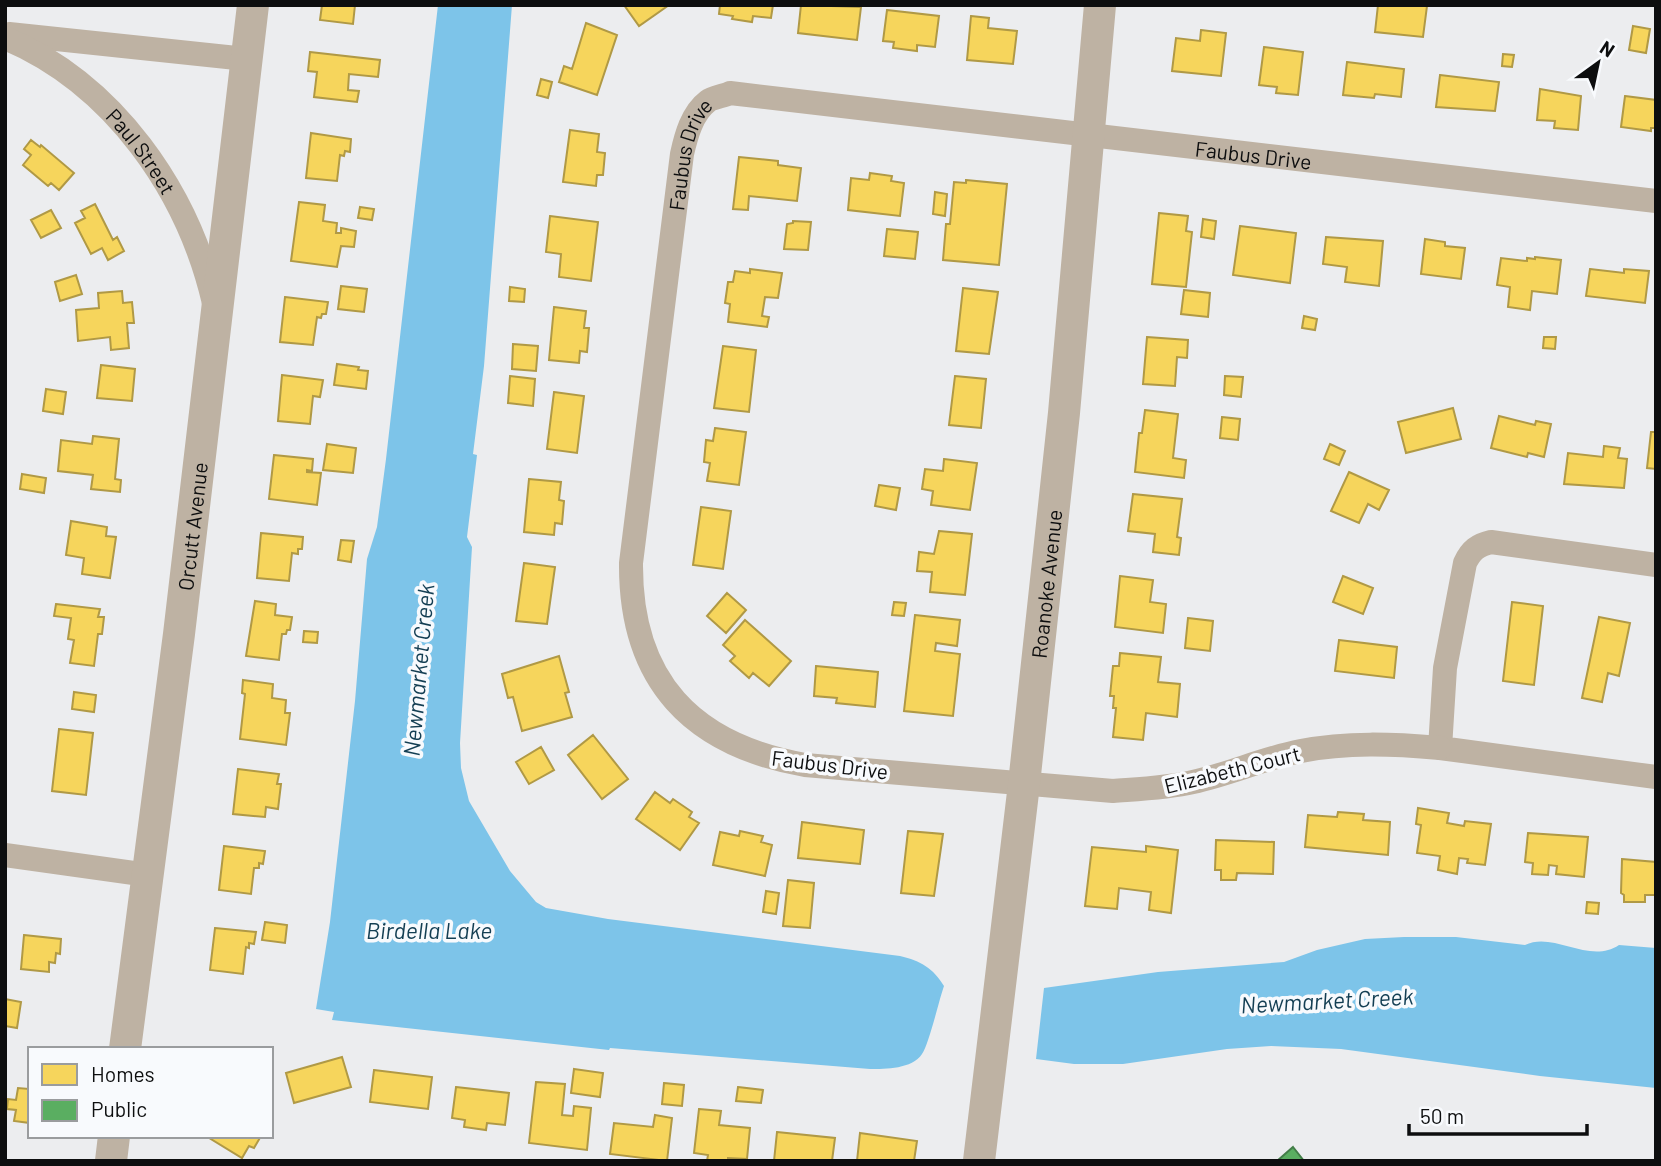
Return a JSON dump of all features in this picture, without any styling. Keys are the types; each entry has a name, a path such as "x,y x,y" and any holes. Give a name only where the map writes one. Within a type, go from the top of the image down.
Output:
{"street":[{"name":"Orcutt Avenue","path":"125,1047 253,5"},
{"name":"Roanoke Avenue","path":"979,1161 1024,784 1064,412 1100,5"},
{"name":"Paul Street","path":"5,36 246,59"},
{"name":"Paul Street","path":"5,36 71,75 95,96 140,145 180,207 208,277 216,314"},
{"name":"Faubus Drive","path":"1024,784 805,765 758,755 714,734 681,708 666,692 650,664 632,603 631,563 682,154 687,133 708,101 730,93 1656,201"},
{"path":"1440,748 1445,668 1465,563 1470,552 1491,542 1656,565"},
{"name":"Elizabeth Court","path":"1024,784 1113,791 1153,789 1191,783 1259,761 1311,749 1386,743 1656,777"},
{"path":"5,855 148,875"},
{"path":"111,1161 114,1138"}],"water":[{"name":"Birdella Lake","path":"438,5 512,5 484,366 473,454 477,455 467,537 472,547 460,743 461,768 469,801 510,871 536,902 546,908 608,919 900,956 926,966 944,986 925,1049 912,1063 870,1069 609,1050 332,1020 334,1012 316,1009 330,922 355,701 367,559 377,527 386,459"},
{"name":"Newmarket Creek","path":"1456,937 1525,945 1548,942 1596,951 1619,945 1656,948 1656,1088 1540,1076 1341,1049 1271,1046 1227,1049 1123,1064 1074,1064 1036,1059 1044,988 1158,972 1284,962 1317,950 1365,939"}],"building: Homes":[{"path":"322,5 355,5 353,24 320,20"},
{"path":"624,5 669,5 639,26"},
{"path":"720,5 773,5 771,18 753,16 752,22 719,14"},
{"path":"801,5 861,7 857,40 798,33"},
{"path":"1378,5 1427,6 1423,37 1375,32"},
{"path":"887,10 939,16 935,47 917,45 917,51 893,48 894,42 883,41"},
{"path":"971,16 989,18 988,28 1017,31 1013,64 967,60"},
{"path":"586,23 617,35 597,95 559,82 564,66 572,69"},
{"path":"1633,26 1650,29 1646,53 1629,50"},
{"path":"1201,30 1226,33 1221,76 1172,71 1176,38 1200,41"},
{"path":"1264,47 1303,52 1298,95 1276,93 1277,87 1259,85"},
{"path":"310,52 380,60 378,77 349,74 348,90 359,91 357,102 314,97 317,72 308,71"},
{"path":"1503,54 1514,55 1512,67 1502,66"},
{"path":"1347,62 1404,69 1401,97 1375,94 1374,98 1343,95"},
{"path":"1440,75 1499,82 1495,111 1436,107"},
{"path":"541,79 552,82 548,98 537,95"},
{"path":"1540,89 1581,96 1578,130 1554,128 1555,121 1537,120"},
{"path":"1625,96 1656,100 1656,128 1651,128 1651,131 1621,127"},
{"path":"570,130 599,134 597,152 605,153 603,175 597,175 596,186 563,182"},
{"path":"311,133 351,139 350,152 345,151 344,156 340,155 337,181 306,178"},
{"path":"31,140 40,147 41,145 74,173 59,190 51,183 48,186 23,165 31,155 24,149"},
{"path":"739,157 778,161 778,165 801,168 797,201 749,196 748,210 733,209"},
{"path":"870,173 892,176 891,181 904,183 900,216 848,210 851,178 869,180"},
{"path":"966,180 1007,184 999,265 943,260 954,182 966,183"},
{"path":"935,192 947,194 945,216 933,214"},
{"path":"299,202 325,205 323,221 337,223 336,233 341,233 341,228 356,231 354,247 341,246 337,267 291,261"},
{"path":"95,204 113,240 117,237 124,251 108,260 102,248 91,254 75,223 85,218 81,211"},
{"path":"360,207 374,209 372,220 358,218"},
{"path":"51,210 61,228 41,238 31,220"},
{"path":"1159,213 1188,216 1186,231 1192,232 1186,287 1152,284"},
{"path":"550,216 598,222 591,281 559,277 561,254 546,252"},
{"path":"1203,219 1216,221 1214,239 1201,237"},
{"path":"793,221 811,222 808,250 784,249 787,224"},
{"path":"1240,226 1296,233 1290,283 1233,275"},
{"path":"887,229 918,232 915,259 884,256"},
{"path":"1326,237 1383,241 1379,286 1345,282 1347,267 1323,264"},
{"path":"1425,239 1445,242 1445,246 1465,248 1461,279 1421,274"},
{"path":"1501,258 1527,261 1527,258 1561,260 1557,294 1532,291 1530,310 1508,307 1510,287 1497,285"},
{"path":"750,269 782,273 778,298 765,297 762,316 769,317 767,327 728,322 730,304 725,303 728,282 733,282 735,271 750,273"},
{"path":"1590,269 1624,273 1624,269 1649,271 1645,303 1586,296"},
{"path":"76,275 82,294 60,301 55,282"},
{"path":"341,286 367,289 364,312 338,309"},
{"path":"510,287 525,289 524,302 509,301"},
{"path":"963,288 998,292 989,354 956,351"},
{"path":"1184,290 1210,293 1208,317 1181,314"},
{"path":"122,291 123,303 132,302 134,323 127,323 129,348 111,350 110,337 78,341 76,310 99,308 98,293"},
{"path":"285,297 328,302 326,314 322,314 321,318 317,317 313,345 280,342"},
{"path":"554,307 586,311 584,328 589,328 587,352 580,351 579,363 549,360"},
{"path":"1304,316 1317,319 1315,330 1302,328"},
{"path":"1147,337 1188,340 1187,358 1177,357 1175,386 1143,384"},
{"path":"1544,337 1556,337 1555,349 1543,348"},
{"path":"513,344 538,346 536,371 512,369"},
{"path":"723,346 756,350 749,412 714,408"},
{"path":"337,364 368,371 366,389 334,385"},
{"path":"101,365 135,369 132,401 97,398"},
{"path":"282,375 323,380 320,397 313,396 310,424 278,421"},
{"path":"510,376 535,379 533,406 508,403"},
{"path":"955,376 986,379 981,428 949,425"},
{"path":"1225,376 1243,377 1241,397 1224,395"},
{"path":"46,389 66,392 63,414 43,411"},
{"path":"554,392 584,396 577,453 547,449"},
{"path":"1453,408 1461,439 1406,453 1398,422"},
{"path":"1145,410 1178,414 1173,458 1186,460 1184,478 1135,472 1139,433 1142,433"},
{"path":"1499,416 1535,425 1536,421 1551,424 1544,457 1528,453 1527,457 1491,448"},
{"path":"1222,417 1240,419 1238,440 1220,438"},
{"path":"715,428 746,432 739,485 707,481 710,463 704,462 706,440 713,441"},
{"path":"1651,432 1656,432 1656,469 1647,468"},
{"path":"93,436 119,439 115,479 121,480 120,492 91,489 93,475 58,471 61,440 92,444"},
{"path":"327,444 356,448 353,473 323,470"},
{"path":"1330,444 1345,451 1339,465 1324,459"},
{"path":"1604,446 1620,448 1618,458 1627,459 1624,488 1564,484 1568,453 1603,457"},
{"path":"274,455 313,459 312,471 307,472 321,473 317,505 269,499"},
{"path":"944,459 977,463 970,510 931,505 933,491 922,489 925,469 943,471"},
{"path":"1349,472 1389,490 1379,510 1368,504 1359,523 1331,511"},
{"path":"22,474 46,478 44,493 20,489"},
{"path":"529,479 561,482 559,500 564,501 562,524 555,523 554,535 524,532"},
{"path":"879,485 900,488 896,510 875,506"},
{"path":"1133,494 1182,499 1177,537 1181,538 1179,555 1153,552 1155,534 1128,531"},
{"path":"701,507 731,511 723,569 693,565"},
{"path":"71,521 107,527 106,536 116,537 110,578 82,574 84,558 66,555"},
{"path":"939,531 972,534 965,595 930,592 932,572 917,571 919,552 934,554"},
{"path":"261,533 303,537 302,549 298,549 298,554 292,553 289,581 257,578"},
{"path":"341,540 354,541 351,562 338,560"},
{"path":"524,563 555,567 547,624 516,621"},
{"path":"1120,576 1153,580 1150,602 1166,604 1163,633 1115,627"},
{"path":"1343,576 1373,588 1363,614 1333,602"},
{"path":"727,593 746,610 726,633 707,616"},
{"path":"255,601 276,604 275,615 292,617 290,630 282,634 279,660 246,656"},
{"path":"894,602 906,603 904,616 892,615"},
{"path":"1512,602 1543,606 1534,685 1503,681"},
{"path":"56,604 100,609 98,617 104,617 102,634 98,634 94,666 70,663 74,640 68,639 71,618 54,616"},
{"path":"915,615 960,620 957,646 936,643 935,651 960,654 953,716 904,711"},
{"path":"1599,617 1630,623 1619,676 1608,673 1602,702 1582,698"},
{"path":"1188,618 1213,621 1210,651 1185,648"},
{"path":"745,620 791,661 769,686 753,673 749,678 730,661 735,656 723,645"},
{"path":"304,631 318,632 317,643 303,642"},
{"path":"1339,640 1397,647 1394,678 1335,671"},
{"path":"1120,653 1161,657 1158,682 1180,684 1177,717 1146,713 1143,740 1113,737 1116,708 1113,708 1114,696 1110,696 1113,666 1119,666"},
{"path":"559,656 569,692 565,693 572,717 522,731 513,697 508,698 502,674"},
{"path":"816,666 878,672 875,707 836,703 837,698 814,696"},
{"path":"243,680 273,684 272,698 286,700 285,713 290,713 286,745 240,739 245,694 242,693"},
{"path":"74,692 96,695 94,712 72,709"},
{"path":"59,729 93,733 86,795 52,791"},
{"path":"593,735 628,779 602,799 568,755"},
{"path":"541,747 554,770 529,784 516,762"},
{"path":"238,769 279,774 277,784 281,784 278,809 266,807 265,817 233,814"},
{"path":"655,792 670,803 673,799 692,812 689,817 699,823 680,850 636,819"},
{"path":"1418,808 1449,813 1447,823 1464,826 1465,821 1491,824 1485,865 1467,863 1468,859 1459,858 1457,874 1438,870 1440,856 1417,853 1421,825 1416,824"},
{"path":"1338,812 1364,814 1363,820 1390,822 1388,855 1305,847 1308,815 1337,817"},
{"path":"802,822 864,830 860,864 798,858"},
{"path":"740,831 763,836 761,842 772,845 765,876 713,865 720,832 739,836"},
{"path":"908,831 943,834 934,896 901,893"},
{"path":"1528,833 1588,837 1584,877 1556,874 1557,866 1549,865 1548,875 1532,874 1533,863 1525,862"},
{"path":"1216,840 1274,842 1273,874 1237,873 1236,880 1221,880 1221,870 1215,870"},
{"path":"224,846 265,851 263,864 259,863 259,868 254,868 251,894 219,890"},
{"path":"1146,846 1178,850 1171,913 1149,910 1151,892 1119,888 1117,909 1085,906 1092,847 1146,852"},
{"path":"1622,859 1656,862 1656,895 1645,895 1645,902 1624,902 1624,895 1621,893"},
{"path":"788,880 814,883 810,928 783,926"},
{"path":"766,891 779,893 776,914 763,912"},
{"path":"1587,902 1599,903 1598,914 1586,913"},
{"path":"265,922 287,925 285,943 262,940"},
{"path":"215,928 256,932 254,944 249,943 249,948 246,947 243,974 210,970"},
{"path":"24,935 61,939 60,954 56,953 55,963 49,962 49,972 21,969"},
{"path":"5,999 21,1002 17,1028 5,1026"},
{"path":"342,1057 351,1087 294,1103 286,1073"},
{"path":"574,1069 603,1073 600,1097 571,1093"},
{"path":"374,1070 432,1077 428,1109 370,1102"},
{"path":"536,1082 565,1084 562,1115 573,1116 574,1106 591,1108 587,1150 529,1143"},
{"path":"664,1083 684,1085 682,1106 662,1104"},
{"path":"456,1087 509,1093 505,1125 487,1123 486,1130 464,1127 465,1120 452,1118"},
{"path":"738,1087 763,1090 761,1103 736,1101"},
{"path":"18,1088 28,1089 28,1123 14,1121 16,1110 7,1109 8,1099 16,1100"},
{"path":"699,1109 721,1111 719,1125 750,1128 747,1159 707,1161 708,1155 694,1153"},
{"path":"655,1115 672,1118 667,1161 610,1154 614,1123 653,1127"},
{"path":"777,1132 835,1138 832,1161 774,1161"},
{"path":"860,1133 917,1141 914,1161 857,1161"},
{"path":"209,1138 260,1138 254,1148 249,1146 242,1158"}],"building: Public":[{"path":"1293,1147 1304,1161 1277,1161"}]}
